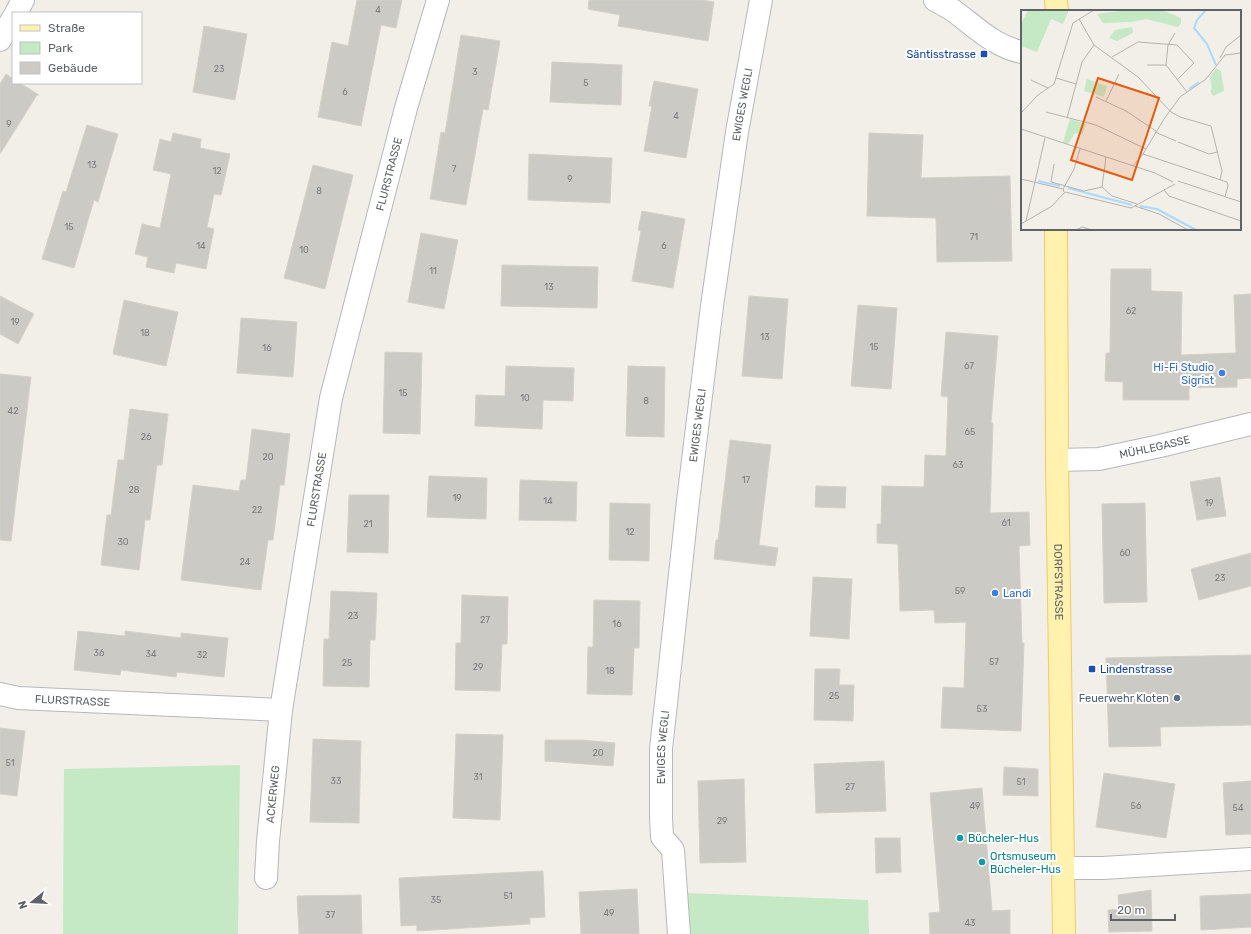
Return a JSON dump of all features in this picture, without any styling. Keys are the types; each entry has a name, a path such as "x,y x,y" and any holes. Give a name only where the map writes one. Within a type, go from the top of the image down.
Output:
{"main road":[{"name":"DORFSTRASSE","path":"1056,230 1057,460 1064,934"}],"street":[{"path":"17,12 23,0"},
{"name":"FLURSTRASSE","path":"0,694 18,698 282,710 331,398 406,105 438,0"},
{"name":"EWIGES WEGLI","path":"679,934 673,850 662,837 661,749 688,501 713,299 736,132 761,0"},
{"path":"935,0 996,42 1005,47 1021,52"},
{"path":"0,40 12,20"},
{"name":"MÜHLEGASSE","path":"1057,460 1099,459 1251,424"},
{"name":"ACKERWEG","path":"266,878 268,841 282,710"},
{"path":"1063,868 1103,868 1251,859"}],"green space":[{"path":"240,765 238,934 63,934 64,769"},
{"path":"684,893 868,900 869,934 686,934"}],"building":[{"path":"357,0 402,0 396,28 381,25 361,126 318,117 332,42 348,46"},
{"path":"589,0 701,0 714,2 708,41 618,26 620,15 588,9"},
{"path":"204,26 247,34 235,100 193,92"},
{"path":"461,35 500,41 488,110 483,109 466,205 430,199 441,132 445,133"},
{"path":"552,62 622,65 621,105 550,102"},
{"path":"6,74 12,78 12,84 22,84 39,95 37,95 0,154 0,84"},
{"path":"654,81 698,89 686,158 644,151 652,106 649,106"},
{"path":"87,125 118,134 98,202 94,200 74,268 42,259 63,191 66,192"},
{"path":"173,133 201,139 200,148 230,154 221,195 214,194 207,227 214,229 206,269 176,263 174,273 146,267 148,257 135,254 142,224 160,228 171,174 153,170 160,139 171,142"},
{"path":"869,133 923,135 921,178 1010,176 1012,261 937,262 936,218 867,216"},
{"path":"529,154 612,158 610,203 528,200"},
{"path":"313,165 353,175 325,289 284,278"},
{"path":"642,211 685,219 673,288 632,281 641,231 638,230"},
{"path":"421,233 458,240 444,309 408,302"},
{"path":"502,265 598,267 597,308 501,306"},
{"path":"1111,269 1151,269 1151,291 1182,292 1181,355 1236,353 1234,295 1251,294 1251,378 1237,379 1237,387 1189,388 1189,400 1123,400 1123,382 1105,381 1106,353 1110,353"},
{"path":"0,296 34,314 18,344 0,334"},
{"path":"749,296 788,299 782,379 742,376"},
{"path":"124,300 178,312 166,366 113,354"},
{"path":"858,305 897,308 891,389 851,386"},
{"path":"241,318 297,322 293,377 237,373"},
{"path":"946,332 998,336 991,423 993,423 990,513 1029,512 1030,545 1019,546 1022,643 1024,643 1021,731 941,728 943,687 964,688 966,622 935,623 934,610 900,611 898,544 877,543 877,524 881,524 882,486 924,487 925,455 946,456 948,397 941,396"},
{"path":"385,352 422,353 420,434 383,433"},
{"path":"506,366 574,368 573,401 543,400 542,429 475,426 476,395 505,396"},
{"path":"628,366 665,367 664,437 626,436"},
{"path":"0,374 31,377 11,541 0,540"},
{"path":"130,409 168,414 162,465 157,465 150,520 145,520 139,570 101,565 107,515 111,515 118,460 124,460"},
{"path":"252,429 290,434 284,485 280,485 273,540 268,540 261,590 181,580 193,485 239,491 241,480 246,480"},
{"path":"730,440 771,445 759,545 778,548 775,566 714,559 716,540 718,540"},
{"path":"429,476 487,478 486,519 427,517"},
{"path":"1220,477 1226,516 1197,520 1190,482"},
{"path":"520,480 577,482 576,521 519,520"},
{"path":"816,486 846,487 845,508 815,507"},
{"path":"349,495 389,495 388,553 347,552"},
{"path":"610,503 650,504 649,561 609,560"},
{"path":"1145,503 1147,602 1104,603 1102,504"},
{"path":"1251,553 1251,586 1199,600 1191,569"},
{"path":"813,577 852,579 849,639 810,636"},
{"path":"331,591 377,593 375,640 370,640 369,687 323,686 324,639 329,639"},
{"path":"462,595 508,597 507,644 502,644 500,691 455,690 456,643 461,643"},
{"path":"594,600 640,601 639,648 634,648 632,695 587,694 588,647 593,647"},
{"path":"78,631 125,636 125,631 181,638 181,633 228,638 224,677 177,672 176,677 121,670 120,675 74,670"},
{"path":"1251,655 1251,725 1160,727 1161,746 1109,747 1106,658"},
{"path":"815,669 840,669 839,685 854,685 853,721 814,720"},
{"path":"0,728 25,731 17,796 0,794"},
{"path":"456,734 503,735 500,820 453,818"},
{"path":"313,739 361,741 359,823 310,822"},
{"path":"545,740 582,740 615,743 613,766 545,761"},
{"path":"884,761 886,811 816,813 814,764"},
{"path":"1004,767 1038,769 1038,796 1003,795"},
{"path":"1104,773 1175,784 1166,838 1096,827"},
{"path":"744,779 746,862 700,863 698,781"},
{"path":"1251,781 1251,834 1226,835 1223,783"},
{"name":"Bücheler-Hus","path":"982,788 992,911 1010,910 1010,934 930,934 929,913 940,912 930,793"},
{"path":"875,838 900,838 901,872 876,873"},
{"path":"543,871 545,917 530,918 530,924 417,931 417,925 401,926 399,878"},
{"path":"637,889 639,934 581,934 579,892"},
{"path":"1151,890 1152,931 1109,932 1108,910 1119,909 1118,895"},
{"path":"1251,894 1251,927 1201,930 1200,896"},
{"path":"361,895 362,934 299,934 297,896"}],"place":[{"name":"Säntisstrasse","path":"984,54"},
{"name":"Hi-Fi Studio Sigrist","path":"1222,373"},
{"name":"Landi","path":"995,593"},
{"name":"Lindenstrasse","path":"1092,669"},
{"name":"Feuerwehr Kloten","path":"1177,698"},
{"name":"Bücheler-Hus","path":"960,838"},
{"name":"Ortsmuseum Bücheler-Hus","path":"982,862"}]}
